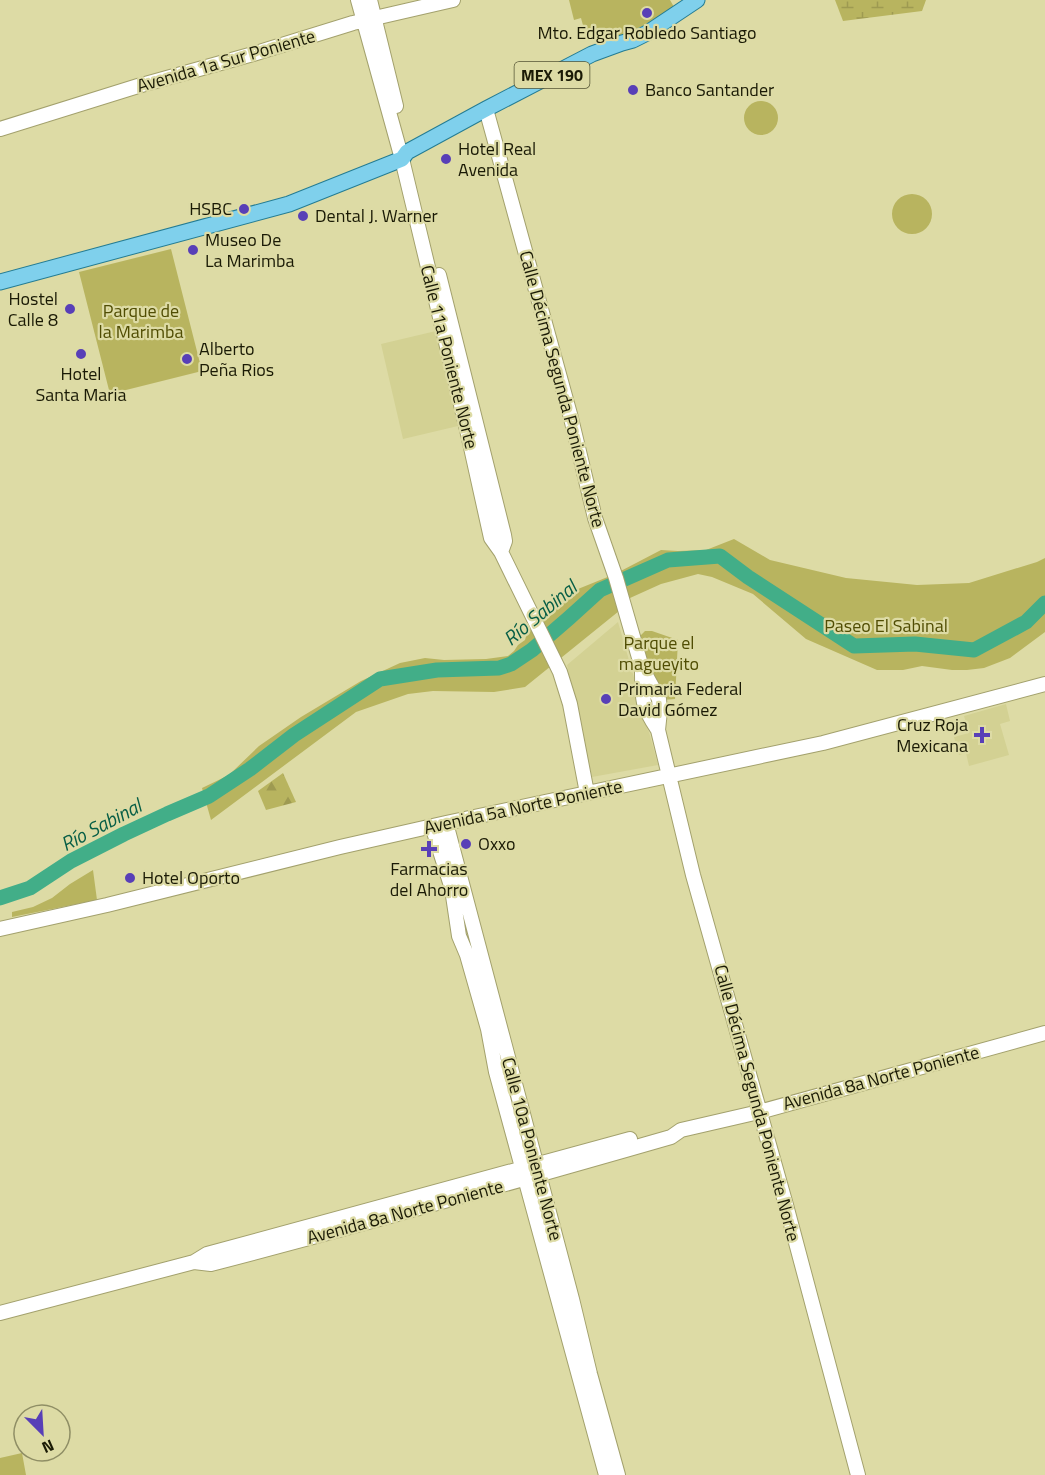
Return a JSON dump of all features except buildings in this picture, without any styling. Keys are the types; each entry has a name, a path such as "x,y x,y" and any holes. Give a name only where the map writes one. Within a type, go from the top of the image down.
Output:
{"main road":[{"name":"MEX 190","path":"0,282 289,204 405,155 486,108 592,54 641,36 697,0"}],"street":[{"path":"358,0 369,19"},
{"path":"369,19 370,0"},
{"name":"Avenida 1a Sur Poniente","path":"0,129 369,19 453,0"},
{"name":"Calle 11a Poniente Norte","path":"369,19 504,535 505,541 501,552"},
{"name":"Calle Décima Segunda Poniente Norte","path":"486,108 570,414 596,518 642,668 659,699 658,730 693,875 858,1475"},
{"name":"Calle 11a Poniente Norte","path":"417,203 490,538 501,552 560,672 570,704 587,793"},
{"name":"Avenida 5a Norte Poniente","path":"0,929 439,824 823,743 1045,684"},
{"name":"Calle 10a Poniente Norte","path":"439,824 459,936 467,955 488,1029 495,1065 572,1299 618,1475"},
{"name":"Avenida 8a Norte Poniente","path":"0,1313 195,1262 207,1254 671,1137 681,1130 759,1112 1045,1033"},
{"name":"Calle 10a Poniente Norte","path":"531,1172 606,1475"}],"shaded area":[{"path":"436,331 458,426 403,439 381,344"},
{"name":"Primaria Federal David Gómez","path":"618,622 637,688 638,710 649,732 658,765 592,777 567,665"},
{"name":"Cruz Roja Mexicana","path":"1006,704 1010,721 1000,724 1009,755 969,766 966,753 959,755 954,737 969,733 964,716"}],"green space":[{"path":"569,0 670,0 674,7 650,23 621,35 609,38 601,36 587,40 581,18 574,20"},
{"path":"835,0 926,0 922,11 843,21"},
{"path":"761,101 773,106 778,118 773,130 761,135 749,130 744,118 749,106"},
{"path":"912,194 926,200 932,214 926,228 912,234 898,228 892,214 898,200"},
{"name":"Parque de la Marimba","path":"171,249 202,371 110,394 79,272"},
{"name":"Paseo El Sabinal","path":"734,539 770,560 846,578 917,585 969,583 1045,558 1045,632 1010,658 984,668 952,670 922,666 903,670 877,670 806,639 753,594 712,577 698,574 661,584 630,598 624,607 525,687 494,692 433,691 408,694 356,712 211,820 202,788 229,775 259,746 301,717 361,681 400,663 425,658 486,659 508,656 525,640 532,615 578,589 615,574 661,550 706,550"},
{"name":"Parque el magueyito","path":"645,631 652,631 678,640 675,699 662,700 638,638"},
{"path":"283,773 296,802 266,810 258,791"},
{"path":"93,870 97,900 12,917 12,912 33,907 52,898"},
{"path":"12,1455 12,1463 24,1463 26,1475 0,1475 0,1458"}],"waterway":[{"name":"Río Sabinal","path":"0,898 30,888 71,861 124,834 209,796 250,769 294,735 380,679 437,670 499,668 511,664 532,650 600,590 668,560 720,556 748,577 854,646 915,644 974,650 1026,622 1045,603"}],"place":[{"name":"Mto. Edgar Robledo Santiago","path":"647,13"},
{"name":"Banco Santander","path":"633,90"},
{"name":"Hotel Real Avenida","path":"446,159"},
{"name":"HSBC","path":"244,209"},
{"name":"Dental J. Warner","path":"303,216"},
{"name":"Museo De La Marimba","path":"193,250"},
{"name":"Hostel Calle 8","path":"70,309"},
{"name":"Hotel Santa Maria","path":"81,354"},
{"name":"Alberto Peña Rios","path":"187,359"},
{"name":"Primaria Federal David Gómez","path":"606,699"},
{"name":"Cruz Roja Mexicana","path":"982,735"},
{"name":"Oxxo","path":"466,844"},
{"name":"Farmacias del Ahorro","path":"429,849"},
{"name":"Hotel Oporto","path":"130,878"}]}
